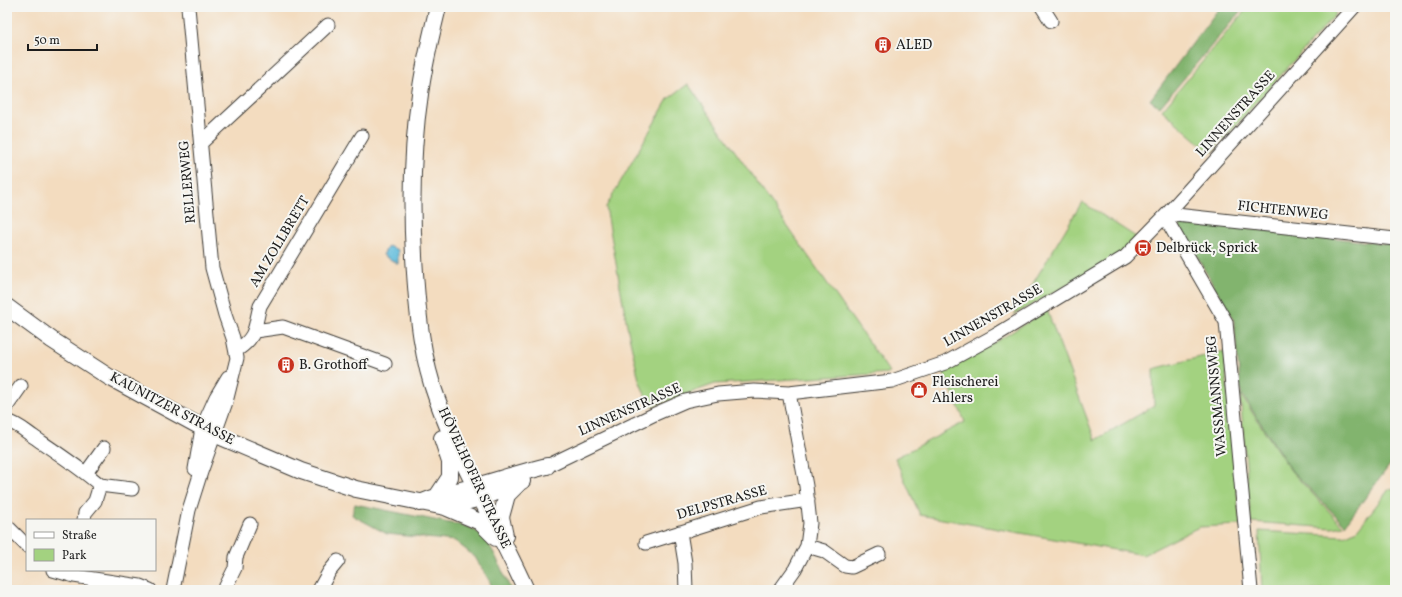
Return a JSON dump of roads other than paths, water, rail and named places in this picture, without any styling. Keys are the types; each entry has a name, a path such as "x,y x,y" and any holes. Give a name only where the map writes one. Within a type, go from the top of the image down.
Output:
{"main road":[{"name":"HÖVELHOFER STRASSE","path":"438,7 420,94 414,160 412,232 423,346 436,399 454,442 526,590"},
{"name":"KAUNITZER STRASSE","path":"7,307 52,340 109,377 208,431 301,471 356,489 420,503 442,501"},
{"path":"436,399 436,418 450,462 450,477 442,501"},
{"path":"507,549 501,517 507,495 521,482 547,466"},
{"path":"477,492 518,473 547,466"},
{"path":"442,501 521,482"},
{"path":"442,501 480,522 507,549"}],"street":[{"name":"RELLERWEG","path":"188,7 212,268 225,315 237,350"},
{"path":"1042,7 1051,21"},
{"name":"LINNENSTRASSE","path":"547,466 685,401 718,394 754,392 789,393 892,381 945,363 996,335 1124,257 1167,214 1354,7"},
{"path":"201,143 328,25"},
{"name":"AM ZOLLBRETT","path":"255,331 260,306 362,136"},
{"name":"FICHTENWEG","path":"1167,214 1395,239"},
{"name":"WASSMANNSWEG","path":"1167,214 1169,224 1226,322 1251,590"},
{"path":"173,590 189,510 195,470 208,431 216,397 235,365 237,350 255,331 283,327 385,364"},
{"path":"7,406 21,386"},
{"path":"780,590 795,569 808,546 810,523 808,500 789,393"},
{"path":"7,421 15,423 86,473 100,485 132,489"},
{"path":"86,473 104,448"},
{"path":"84,519 86,513 96,502 100,485"},
{"name":"DELPSTRASSE","path":"646,543 761,507 808,500"},
{"path":"224,590 235,568 236,557 250,524"},
{"path":"7,526 26,545"},
{"path":"680,532 685,563 686,590"},
{"path":"808,546 824,551 846,566 852,567 879,554"},
{"path":"319,590 328,572 338,561"},
{"path":"60,571 140,586 150,590"}],"water":[{"path":"388,246 398,250 398,264 383,255"}],"place":[{"name":"ALED","path":"883,45"},
{"name":"Delbrück, Sprick","path":"1143,248"},
{"name":"B. Grothoff","path":"286,365"},
{"name":"Fleischerei Ahlers","path":"919,390"}]}
